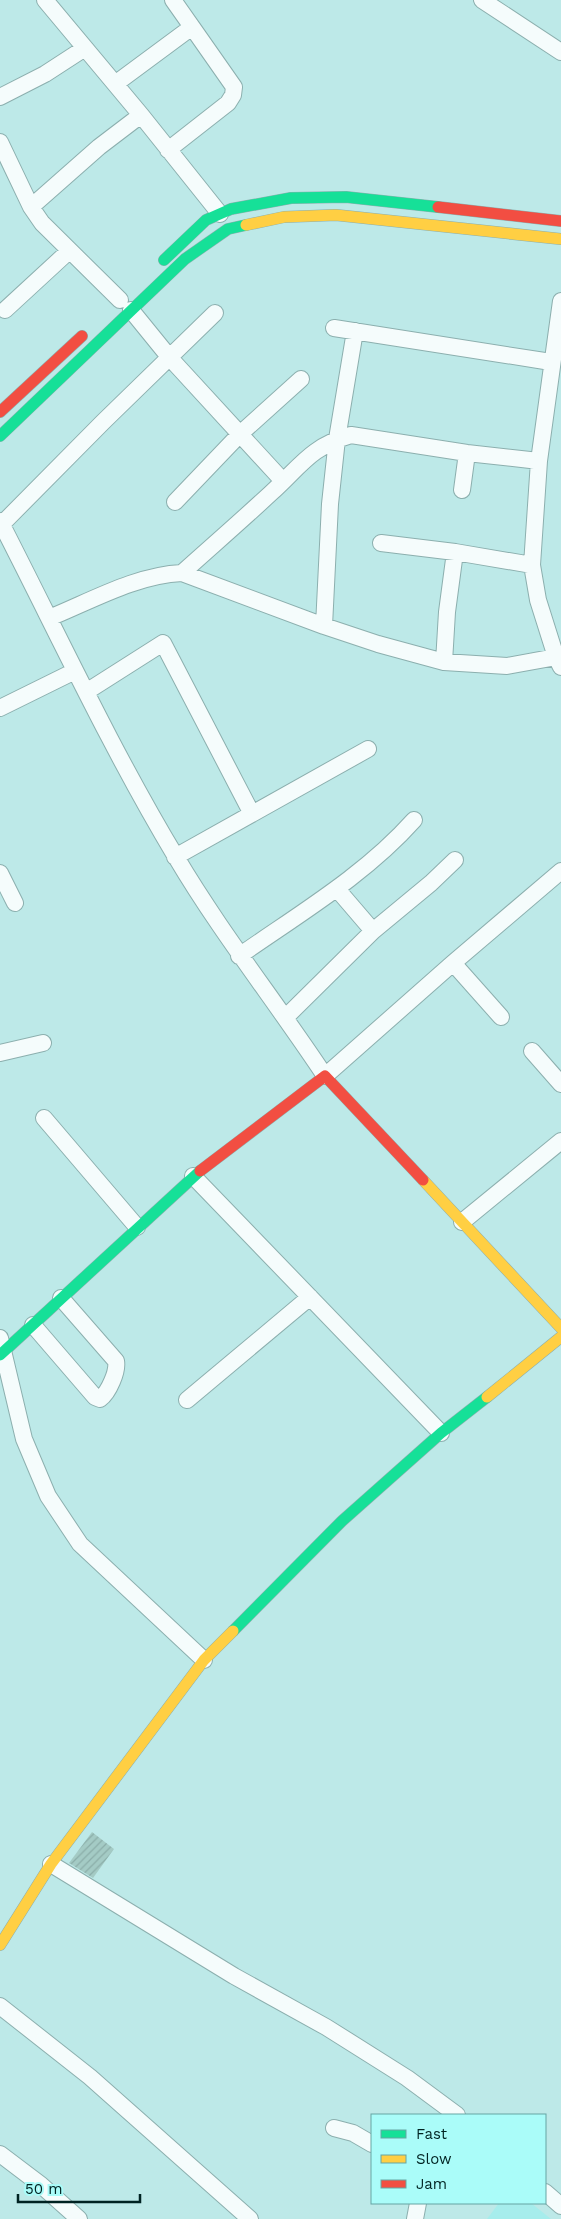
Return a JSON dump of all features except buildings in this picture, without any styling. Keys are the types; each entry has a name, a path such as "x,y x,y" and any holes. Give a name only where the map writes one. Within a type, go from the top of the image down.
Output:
{"street":[{"path":"168,150 228,103 233,95 234,88 173,0"},
{"path":"482,0 501,5 561,52"},
{"path":"54,2 85,48 220,214"},
{"path":"115,84 192,27"},
{"path":"0,97 45,74 85,48"},
{"path":"31,206 99,147 141,115"},
{"path":"0,142 31,206 42,223 69,252 123,303 170,358 283,482"},
{"path":"156,267 206,220 231,209 295,198 346,197 561,221"},
{"path":"295,198 295,217"},
{"path":"0,436 123,303 228,229 295,217 336,215 561,239"},
{"path":"4,310 69,252"},
{"path":"50,618 128,585 182,573 324,626 378,644 444,662 507,666 559,660 538,600 532,566 539,461 551,362 561,300"},
{"path":"215,313 1,523 75,671 175,857 239,956 286,1017 325,1076 561,1328"},
{"path":"0,412 92,326"},
{"path":"334,328 551,362"},
{"path":"324,626 330,504 336,439 355,331"},
{"path":"175,502 240,434 301,379"},
{"path":"182,573 319,447 336,439 351,435 467,453 539,461"},
{"path":"462,490 467,453"},
{"path":"381,543 455,552 532,566"},
{"path":"444,662 447,612 455,552"},
{"path":"86,692 163,643 252,814"},
{"path":"0,708 75,671"},
{"path":"175,857 368,749"},
{"path":"239,956 337,888 402,835 414,820"},
{"path":"286,1017 374,931 455,860"},
{"path":"204,1660 80,1544 53,1504 24,1439 1,1348 33,1325 137,1226 193,1176 325,1076 452,963 561,871"},
{"path":"0,873 15,903"},
{"path":"337,888 374,931"},
{"path":"452,963 501,1017"},
{"path":"0,1053 43,1043"},
{"path":"532,1051 561,1084"},
{"path":"44,1118 137,1226"},
{"path":"462,1222 561,1141"},
{"path":"193,1176 441,1433"},
{"path":"187,1400 310,1297"},
{"path":"33,1325 94,1397 100,1399 104,1396 114,1376 116,1361 61,1298"},
{"path":"0,1944 4,1926 204,1660 342,1521 441,1433 561,1337"},
{"path":"52,1864 234,1976 326,2027 408,2078 456,2114"},
{"path":"0,2006 90,2077 250,2219"},
{"path":"334,2128 353,2134 371,2143"},
{"path":"0,2154 41,2185 79,2219"},
{"path":"546,2193 561,2206"},
{"path":"415,2219 418,2204"}],"shaded area":[{"path":"498,2204 532,2204 551,2219 487,2219"}],"traffic: fast":[{"path":"164,260 206,220 231,209 291,198 346,197 438,207"},
{"path":"0,436 185,259 228,229 246,225"},
{"path":"0,1355 200,1171"},
{"path":"233,1631 342,1521 441,1433 487,1397"}],"traffic: slow":[{"path":"246,225 284,217 336,215 561,239"},
{"path":"423,1180 561,1328"},
{"path":"487,1397 561,1337"},
{"path":"0,1945 51,1864 204,1660 233,1631"}],"traffic: jam":[{"path":"438,207 561,221"},
{"path":"0,412 82,336"},
{"path":"200,1171 325,1076 423,1180"}]}
